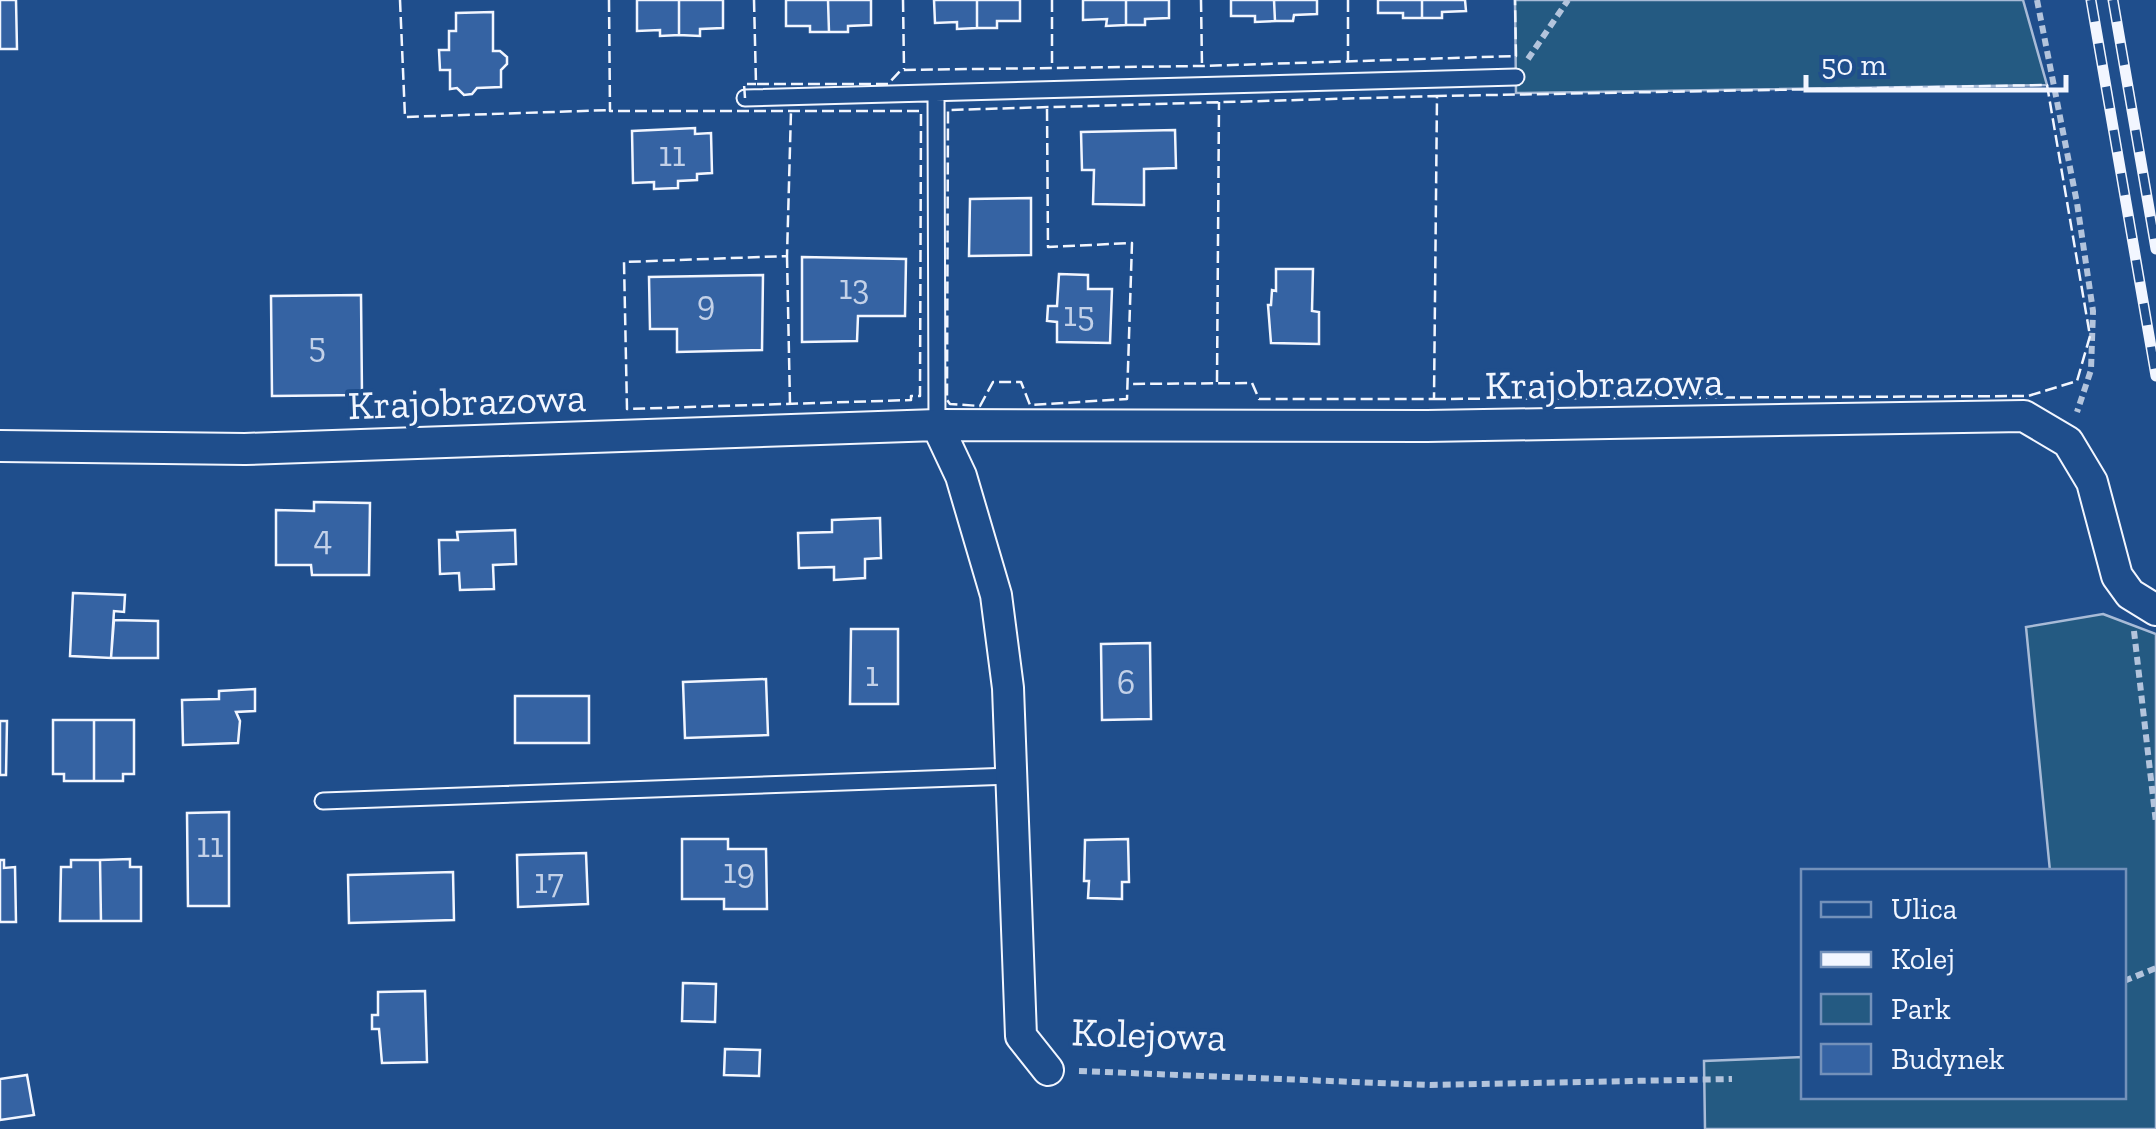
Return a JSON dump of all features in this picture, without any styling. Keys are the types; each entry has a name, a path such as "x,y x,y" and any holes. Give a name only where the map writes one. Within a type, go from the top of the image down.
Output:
{"street":[{"name":"Krajobrazowa","path":"0,446 245,448 937,425 1426,426 2024,416 2068,442 2092,482 2117,576 2130,594"},
{"name":"Kolejowa","path":"937,425 961,476 996,595 1008,688 1021,1036 1048,1070"},
{"path":"2130,594 2156,610"}],"lane":[{"path":"744,98 1516,76"},
{"path":"936,93 937,425"},
{"path":"323,801 1011,776"}],"path":[{"path":"1516,76 1568,0"},
{"path":"2038,0 2093,311 2091,370 2068,442"},
{"path":"2130,594 2156,823"},
{"path":"2126,980 2156,968"},
{"name":"Kolejowa","path":"1048,1070 1430,1085 1732,1079"}],"green space":[{"path":"1515,0 2023,0 2047,85 1516,93"},
{"path":"2103,614 2156,634 2156,1129 1705,1129 1704,1061 1801,1057 1801,1099 2126,1099 2126,869 2050,869 2026,627"}],"building":[{"path":"0,0 16,0 17,49 0,49"},
{"path":"637,0 679,0 679,35 660,36 660,30 637,31"},
{"path":"679,0 723,0 723,28 700,29 700,36 679,35"},
{"path":"786,0 828,0 829,32 810,32 810,26 786,26"},
{"path":"828,0 871,0 871,25 848,26 848,32 829,32"},
{"path":"934,0 977,0 977,28 957,29 957,22 935,23"},
{"path":"977,0 1020,0 1020,21 997,21 997,28 977,28"},
{"path":"1083,0 1126,0 1126,25 1106,26 1107,19 1083,20"},
{"path":"1126,0 1169,0 1169,18 1145,19 1145,25 1126,25"},
{"path":"1231,0 1274,0 1275,21 1255,22 1255,16 1231,16"},
{"path":"1274,0 1317,0 1317,14 1275,21"},
{"path":"1378,0 1422,0 1422,18 1378,13"},
{"path":"1422,0 1465,0 1466,11 1442,12 1442,18 1422,18"},
{"path":"493,12 493,51 507,57 501,70 501,87 477,88 464,95 457,88 450,89 450,70 440,70 439,50 449,50 449,31 456,31 456,13"},
{"path":"695,128 695,134 711,133 712,173 697,174 697,180 678,181 678,188 654,189 654,182 633,183 632,131"},
{"path":"1175,130 1176,168 1144,169 1144,205 1093,204 1094,170 1082,170 1081,132"},
{"path":"1031,198 1031,255 969,256 970,199"},
{"path":"802,257 906,259 905,316 858,316 857,341 802,342"},
{"path":"1276,269 1313,269 1312,311 1319,312 1319,344 1271,343 1268,305 1272,290 1276,291"},
{"path":"1059,274 1088,275 1088,289 1112,289 1110,343 1057,342 1057,322 1047,321 1048,306 1057,306"},
{"path":"763,275 762,350 677,352 677,329 650,329 649,277"},
{"path":"361,295 362,395 272,396 271,296"},
{"path":"314,502 370,503 369,575 312,575 311,565 276,565 276,510 314,511"},
{"path":"880,518 881,558 865,559 865,578 834,580 834,567 799,568 798,533 832,532 832,520"},
{"path":"515,530 516,564 493,565 494,589 460,590 459,573 440,574 439,540 458,540 457,532"},
{"path":"73,593 125,595 124,612 114,611 111,658 70,656"},
{"path":"114,620 158,621 158,658 111,658"},
{"path":"851,629 898,629 898,704 850,704"},
{"path":"1150,643 1151,719 1102,720 1101,644"},
{"path":"766,679 768,735 685,738 683,682"},
{"path":"255,689 255,711 236,712 240,721 238,743 183,745 182,700 219,699 219,691"},
{"path":"515,696 589,696 589,743 515,743"},
{"path":"53,720 94,720 94,781 64,781 64,774 53,774"},
{"path":"94,720 134,720 134,774 123,774 123,781 94,781"},
{"path":"0,721 7,721 6,775 0,775"},
{"path":"229,812 229,906 188,906 187,813"},
{"path":"682,839 728,839 728,849 766,849 767,909 724,909 724,899 682,899"},
{"path":"1128,839 1129,882 1122,882 1122,899 1088,898 1089,881 1084,881 1085,840"},
{"path":"586,853 588,904 518,907 517,855"},
{"path":"130,859 130,867 141,867 141,921 101,921 100,860"},
{"path":"0,860 4,860 4,868 15,867 16,922 0,922"},
{"path":"71,860 100,860 101,921 60,921 61,867 71,867"},
{"path":"453,872 454,920 349,923 348,875"},
{"path":"683,983 716,984 715,1022 682,1021"},
{"path":"425,991 427,1062 382,1063 379,1029 372,1029 372,1015 378,1015 378,992"},
{"path":"725,1049 760,1050 759,1076 724,1075"},
{"path":"27,1075 34,1115 0,1120 0,1079"}],"railway":[{"path":"2091,0 2156,376"},
{"path":"2113,0 2156,249"}],"fence":[{"path":"400,0 405,117 610,110"},
{"path":"609,0 610,111 921,111 920,396 911,396 911,400 627,409 624,262 787,256 791,111"},
{"path":"754,0 756,84 888,84 901,70 1516,56 1515,0"},
{"path":"903,0 904,69"},
{"path":"1052,0 1052,68"},
{"path":"1201,0 1202,66"},
{"path":"1348,0 1348,61"},
{"path":"745,98 744,84 756,84"},
{"path":"1434,399 2028,396 2077,381 2090,336 2047,85 1437,96"},
{"path":"1047,109 1048,247 1132,243 1127,399 1030,405 1021,382 993,382 980,406 950,404 948,110 1437,96 1434,399 1259,399 1252,383 1129,384"},
{"path":"1217,382 1219,102"},
{"path":"787,256 790,404"}]}
